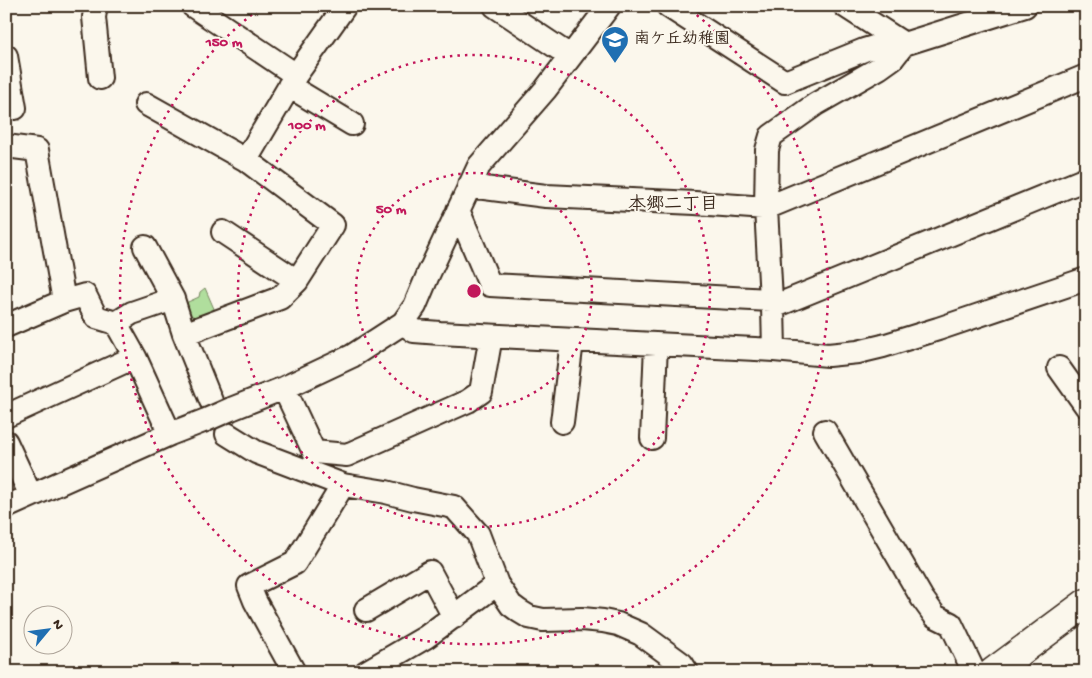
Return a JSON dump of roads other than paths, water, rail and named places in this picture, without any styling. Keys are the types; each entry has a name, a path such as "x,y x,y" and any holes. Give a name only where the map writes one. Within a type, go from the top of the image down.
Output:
{"main road":[{"path":"993,672 1086,603"}],"street":[{"path":"96,6 94,17 100,78"},
{"path":"193,6 352,124"},
{"path":"246,160 293,81 345,6"},
{"path":"495,6 570,56"},
{"path":"6,507 170,434 216,410 284,388 352,356 402,323 416,306 428,275 479,166 545,90 608,6"},
{"path":"668,6 785,82 864,50 901,42 1025,6"},
{"path":"845,6 901,42"},
{"path":"774,350 766,208 766,150 771,136 816,104 893,58 901,42"},
{"path":"6,56 15,108"},
{"path":"469,186 546,196 695,202 766,208 1086,76"},
{"path":"146,104 246,160 333,225 297,281 280,298 184,334"},
{"path":"6,146 37,150 64,301"},
{"path":"458,210 490,285 772,304 1086,179"},
{"path":"223,232 297,281"},
{"path":"145,247 174,299 184,334 216,410"},
{"path":"402,323 414,331 572,341 774,350 828,355 858,352 938,330 1086,279"},
{"path":"6,326 64,301 85,295 96,317 116,323 135,357 170,434"},
{"path":"116,323 132,312 174,299"},
{"path":"284,388 314,452 347,455 468,401 480,392 491,336"},
{"path":"562,422 572,341"},
{"path":"652,438 656,345"},
{"path":"6,416 135,357"},
{"path":"1059,368 1086,406"},
{"path":"825,430 922,598 935,616 951,624 974,672"},
{"path":"227,434 256,452 343,485 454,507 478,534 497,584 511,605 528,617 543,620 582,619 618,624 641,634 682,664 687,672"},
{"path":"6,442 31,496"},
{"path":"294,672 255,601 249,586 295,563 343,485"},
{"path":"366,610 430,572 454,617"},
{"path":"366,672 426,637 497,584"}],"place":[{"name":"南ケ丘幼稚園","path":"615,64"}],"district":[{"name":"本郷二丁目","path":"673,205"}]}
